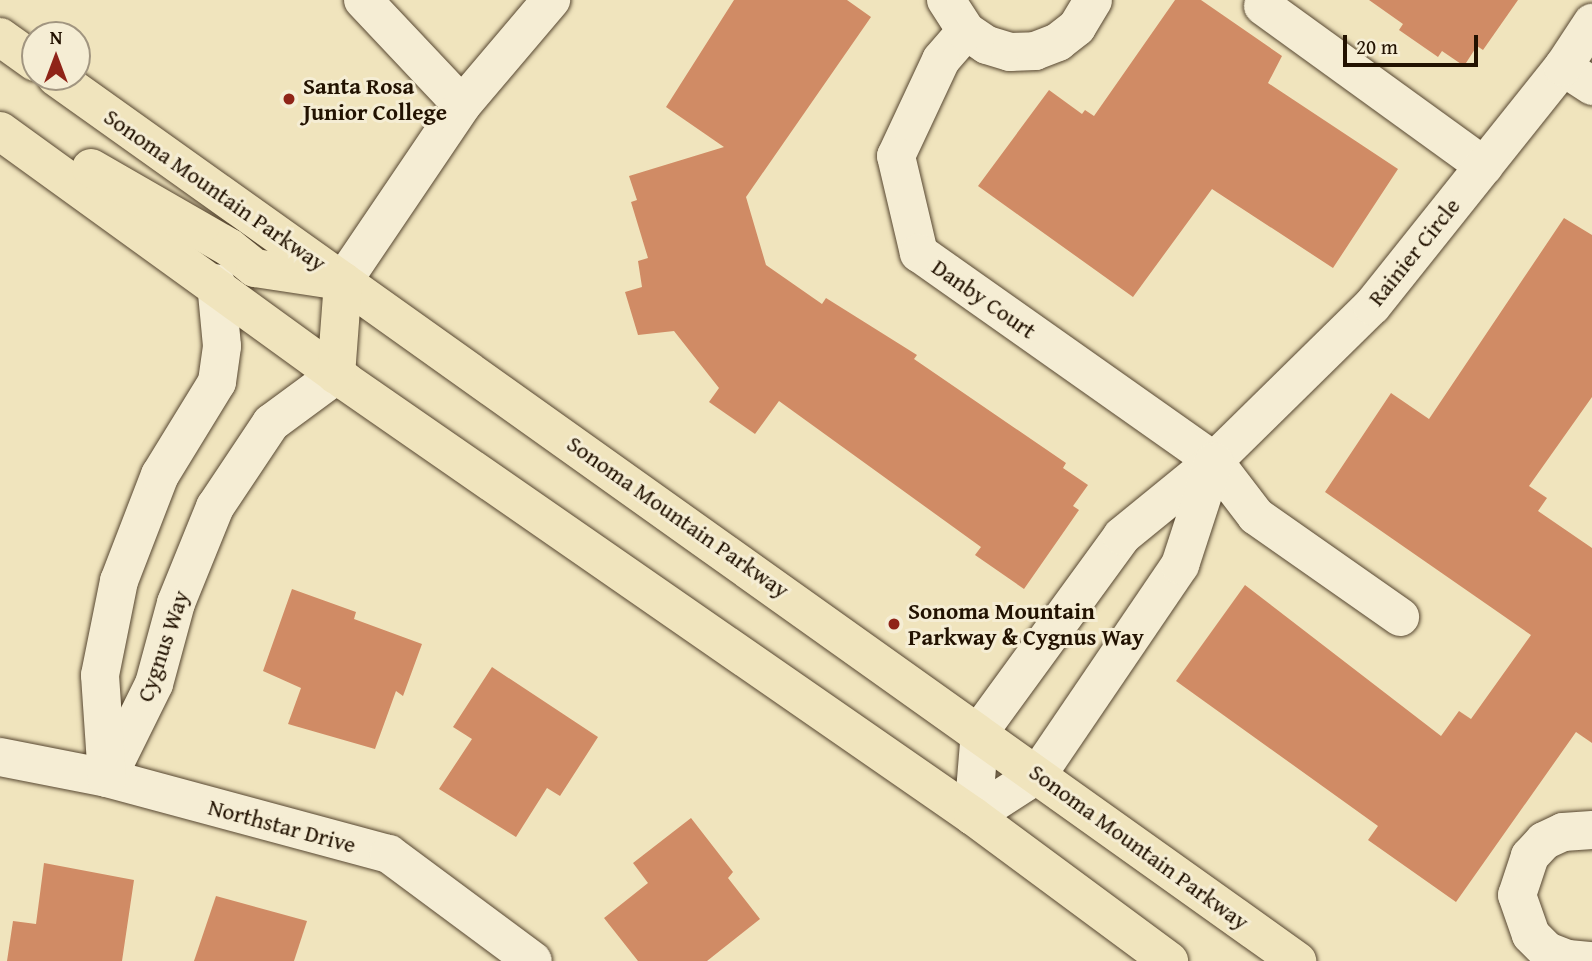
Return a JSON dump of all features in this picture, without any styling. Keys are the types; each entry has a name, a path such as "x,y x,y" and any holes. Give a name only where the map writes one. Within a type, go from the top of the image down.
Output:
{"main road":[{"path":"0,37 21,52"},
{"name":"Sonoma Mountain Parkway","path":"76,91 979,731 1297,961"},
{"path":"0,116 230,248 256,268 343,281 336,375"},
{"path":"0,131 216,283 336,375 973,816 1169,961"}],"street":[{"path":"363,0 462,105"},
{"path":"343,281 462,105 551,0"},
{"name":"Danby Court","path":"1093,0 1077,27 1035,51 1010,51 986,45 956,16 941,61 895,156 919,253 1214,461 1256,516 1400,617"},
{"path":"1263,6 1484,166"},
{"name":"Rainier Circle","path":"979,731 1122,536 1214,461 1372,306 1484,166 1578,77 1592,23"},
{"name":"Cygnus Way","path":"107,778 100,675 119,581 160,475 217,382 222,346 216,283"},
{"name":"Cygnus Way","path":"107,778 155,684 176,603 215,507 271,423 336,375"},
{"name":"Rainier Circle","path":"973,816 1038,774 1180,565 1214,461"},
{"path":"973,816 979,731"},
{"name":"Northstar Drive","path":"0,757 107,778 389,855 533,961"},
{"path":"1592,830 1563,832 1544,841 1530,856 1517,895 1531,935 1547,951 1569,960 1592,961"}],"building":[{"path":"734,0 847,0 871,17 746,197 766,265 822,304 826,298 917,355 914,359 1066,463 1063,468 1088,485 1073,506 1079,510 1024,589 975,555 981,547 779,401 755,434 709,402 719,388 674,331 638,335 625,292 642,287 638,261 648,258 631,202 637,200 629,176 724,147 666,107"},
{"path":"1175,0 1201,0 1282,56 1268,83 1398,169 1333,268 1212,189 1133,297 978,186 1049,90 1082,114 1085,110 1094,116"},
{"path":"1369,0 1518,0 1483,50 1477,46 1464,66 1442,51 1438,57 1399,30 1403,24"},
{"path":"1564,218 1592,235 1592,397 1529,486 1547,498 1538,511 1592,548 1592,743 1576,732 1456,902 1368,840 1378,826 1176,681 1245,585 1441,736 1459,711 1471,719 1531,635 1325,492 1391,393 1429,419"},
{"path":"292,589 356,612 354,619 422,644 403,696 396,691 375,749 288,724 301,688 263,671"},
{"path":"492,667 598,737 560,796 547,788 516,837 439,789 472,739 453,727"},
{"path":"691,818 733,872 728,878 760,919 707,961 638,961 604,918 648,883 633,863"},
{"path":"44,863 134,880 122,961 7,961 13,921 36,924"},
{"path":"216,896 307,921 294,961 194,961"}],"place":[{"name":"Santa Rosa Junior College","path":"289,99"},
{"name":"Sonoma Mountain Parkway & Cygnus Way","path":"894,624"}]}
